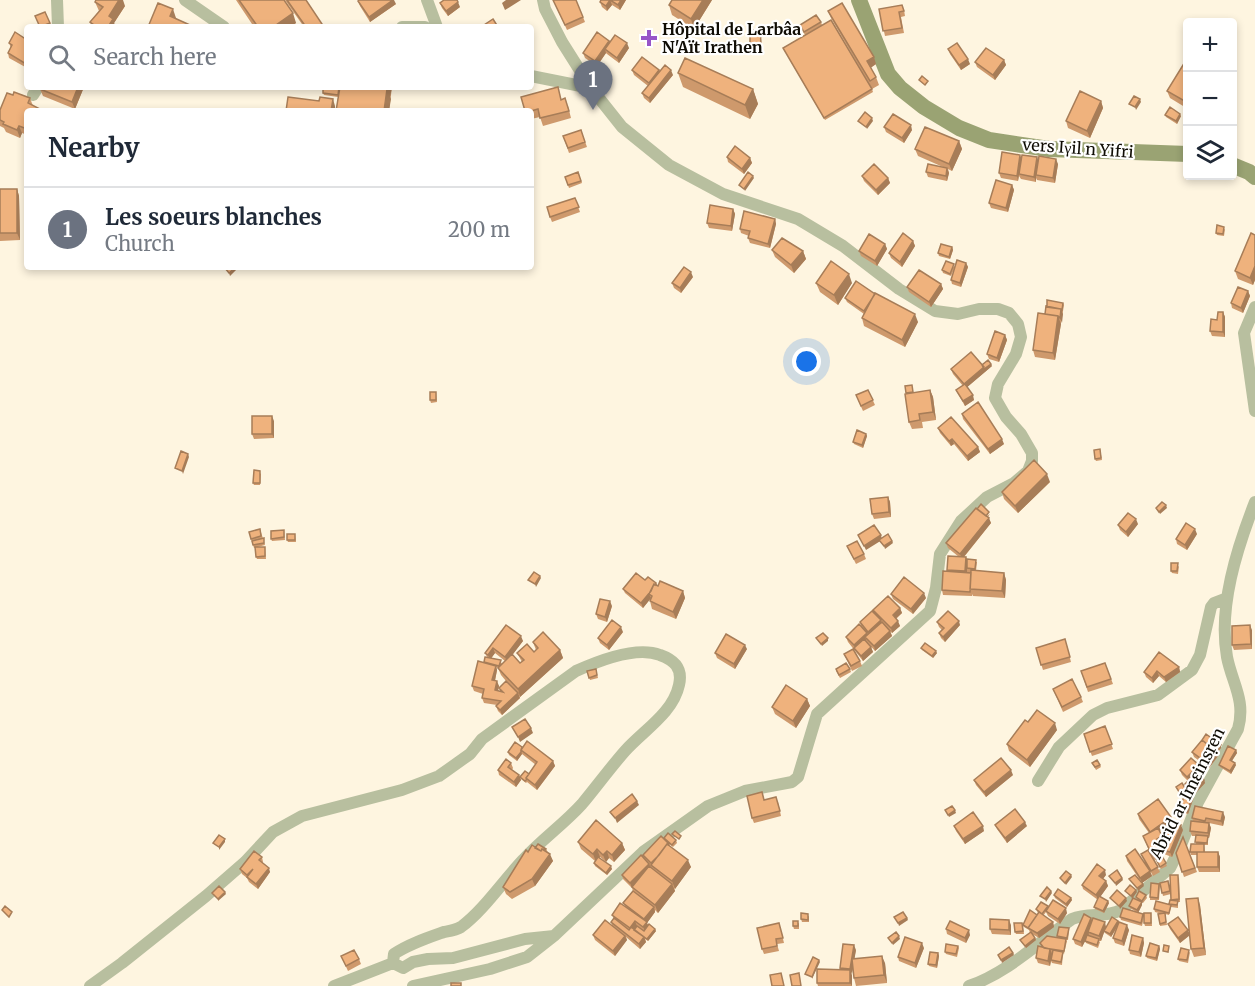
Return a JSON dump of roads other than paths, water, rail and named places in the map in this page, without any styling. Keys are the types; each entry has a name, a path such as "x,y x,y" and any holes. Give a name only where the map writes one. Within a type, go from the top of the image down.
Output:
{"main road":[{"name":"vers Iγil n Yifri","path":"860,0 888,74 900,88 924,107 959,128 989,140 1049,149 1183,154"},
{"path":"1237,167 1255,177"}],"street":[{"path":"57,0 58,24"},
{"path":"185,0 220,24"},
{"path":"427,0 436,24"},
{"path":"413,986 490,969 527,957 555,935 643,852 708,806 745,791 786,783 798,777 817,714 930,611 936,588 940,554 961,521 987,497 1014,483 1028,471 1032,461 1032,453 995,398 998,384 1016,354 1021,337 1018,324 1009,313 998,309 979,309 958,314 935,311 899,289 843,246 798,219 723,195 669,165 622,127 591,88 562,42 545,9 543,0"},
{"path":"534,77 591,88"},
{"path":"1255,307 1244,333 1255,411"},
{"name":"Abrid ar Imɛinsṛen","path":"969,986 1005,968 1072,919 1082,915 1115,914 1170,868 1198,802 1238,729 1241,718 1239,690 1227,657 1225,616 1240,545 1255,502"},
{"path":"1038,781 1059,747 1093,715 1107,708 1158,694 1192,670 1200,655 1210,607 1227,598"},
{"path":"90,986 206,896 245,862 273,832 287,823 336,806 402,790 439,776 470,754 482,739 576,671 591,664 641,652 656,653 677,665 680,685 667,710 626,750 582,804 522,860 503,884 460,928 406,946 394,954 393,963"},
{"path":"334,986 393,963 403,968 414,962 463,956 525,939 555,935"}],"place":[{"name":"Hôpital de Larbâa N'Aït Irathen","path":"649,38"},
{"name":"Les soeurs blanches","path":"593,110"}]}
